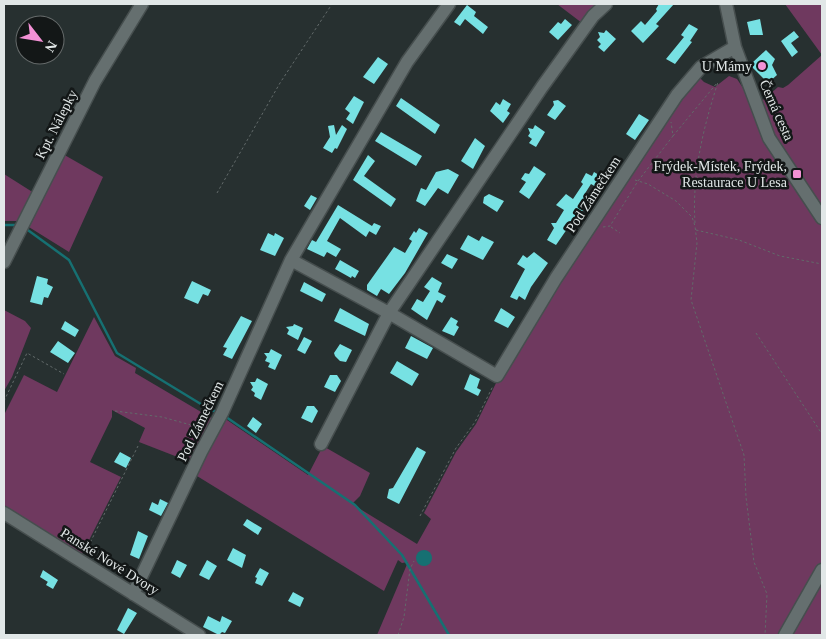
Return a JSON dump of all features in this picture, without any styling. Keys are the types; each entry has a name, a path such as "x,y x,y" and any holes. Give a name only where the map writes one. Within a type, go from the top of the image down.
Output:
{"street":[{"name":"Kpt. Nálepky","path":"4,262 20,226 95,81 142,4"},
{"name":"Pod Zámečkem","path":"133,594 221,414 291,260 402,70 449,4"},
{"path":"322,444 389,313 542,87 593,16 606,4"},
{"name":"Černá cesta","path":"726,4 735,47 769,138 822,218"},
{"name":"Pod Zámečkem","path":"497,376 587,229 667,110 701,66 735,47"},
{"path":"291,260 389,313 497,376"},
{"name":"Panské Nové Dvory","path":"4,513 199,635"},
{"path":"785,635 822,570"}],"path":[{"path":"217,193 280,82 332,4"},
{"path":"610,226 638,182 718,82 705,122 696,166 694,200 696,230 691,300 744,455 754,562 767,594 765,635"},
{"path":"667,110 673,136"},
{"path":"623,174 638,182 642,180 686,209 692,217 696,230"},
{"path":"587,229 610,226 620,233"},
{"path":"696,230 739,240 780,256 822,264"},
{"path":"756,333 822,434"},
{"path":"4,402 27,354 64,374"},
{"path":"420,516 456,448 475,422 497,376"},
{"path":"115,411 162,417 212,431"},
{"path":"81,561 138,446"},
{"path":"398,635 404,617 410,569 414,561"}],"shaded area":[{"path":"557,4 599,4 582,23"},
{"path":"785,4 822,4 822,55"},
{"path":"822,55 822,635 377,635 408,562 402,563 398,560 384,591 197,476 224,418 308,475 323,446 370,473 360,496 352,504 417,544 431,519 424,513 456,452 476,424 498,379 591,232 698,76 704,82 715,87 729,76 737,79 743,88 763,100 778,87 783,88 788,85"},
{"path":"61,153 103,177 69,252 24,224"},
{"path":"4,174 34,193 19,221 4,221"},
{"path":"4,310 25,321 31,328 12,377 4,391"},
{"path":"94,317 115,356 136,368 135,373 213,419 193,463 139,442 145,428 112,410 112,417 90,462 121,477 82,554 4,507 4,415 24,375 57,392"}],"water":[{"path":"424,550 432,558 424,566 416,558"}],"building":[{"path":"659,4 674,4 656,24 659,26 643,43 631,31 641,21 645,25 657,11 656,9"},
{"path":"467,5 476,12 474,16 488,27 483,34 465,19 460,26 454,22"},
{"path":"565,19 572,25 558,40 549,32 558,22 561,24"},
{"path":"760,19 763,35 750,35 747,22"},
{"path":"689,24 698,29 690,41 692,42 675,64 666,59 684,37 681,35"},
{"path":"606,30 616,39 604,52 598,47 601,44 597,40 600,37 598,32 604,33"},
{"path":"794,31 799,37 791,43 798,52 792,57 781,41"},
{"name":"U Mámy","path":"766,50 775,59 772,65 777,75 768,83 752,67 752,63"},
{"path":"378,57 388,64 374,84 363,77"},
{"path":"354,96 364,102 353,124 346,119 350,113 345,109"},
{"path":"401,98 440,125 435,134 396,106"},
{"path":"503,99 511,104 507,111 510,113 503,123 490,111 496,102 500,105"},
{"path":"558,100 566,106 555,120 547,115 554,105 553,101"},
{"path":"639,114 649,120 635,140 626,134"},
{"path":"334,125 336,135 342,125 347,129 337,149 335,148 332,153 323,148 330,137 328,126"},
{"path":"535,125 545,132 536,147 529,143 532,139 528,136 530,133 528,128 533,129"},
{"path":"381,132 422,156 416,166 375,141"},
{"path":"475,138 485,146 473,169 461,161"},
{"path":"368,155 375,161 364,176 396,199 391,207 353,180"},
{"path":"534,166 546,174 529,199 519,192 526,182 521,179 525,173 529,174"},
{"path":"448,169 459,175 448,194 438,188 425,206 416,201 421,188 426,190 436,172"},
{"path":"594,172 604,178 598,188 591,184 584,195 589,198 583,210 576,220 574,219 556,245 547,240 554,228 551,223 556,223 564,210 556,205 566,194 573,199 583,184 581,182 586,173 592,176"},
{"path":"489,194 504,201 497,212 483,203 484,197"},
{"path":"311,195 317,198 310,210 304,206"},
{"path":"338,205 372,226 374,223 381,226 376,235 369,231 366,237 340,218 327,241 341,249 336,257 327,252 324,257 307,249 312,240 316,242"},
{"path":"419,228 428,233 405,273 389,294 381,289 377,296 367,290 367,285 394,247 405,253 412,241 409,239 414,231 416,233"},
{"path":"268,233 274,236 275,233 284,238 275,256 260,250"},
{"path":"468,235 479,241 482,236 494,242 483,260 460,249"},
{"path":"534,252 548,263 531,287 525,300 519,296 517,300 510,297 525,269 517,264 523,255 527,258"},
{"path":"447,254 458,259 452,269 441,263"},
{"path":"340,260 359,271 355,278 352,276 351,278 335,269"},
{"path":"37,276 48,279 47,284 53,287 48,298 44,297 42,305 30,302"},
{"path":"432,277 442,283 438,292 446,296 442,303 437,300 427,320 411,309 417,299 423,302 430,291 424,287"},
{"path":"192,281 211,290 208,296 203,294 198,304 184,298"},
{"path":"304,282 326,294 322,302 300,291"},
{"path":"340,308 369,324 365,336 334,321"},
{"path":"501,308 515,317 508,328 494,321"},
{"path":"241,316 252,321 232,359 223,355 227,348 223,347"},
{"path":"451,317 458,321 456,325 459,327 454,336 442,331"},
{"path":"65,321 79,330 75,337 61,329"},
{"path":"294,324 303,328 298,340 287,334 289,330 286,327 293,326"},
{"path":"411,336 433,348 427,359 405,348"},
{"path":"304,337 312,341 305,354 297,350"},
{"path":"58,341 75,353 68,363 50,352"},
{"path":"340,344 352,350 346,362 340,361 334,353"},
{"path":"271,349 282,355 275,370 268,367 270,363 265,361 267,357 264,353 269,353"},
{"path":"397,361 419,374 412,386 390,373"},
{"path":"470,374 480,379 477,388 481,390 478,396 464,389"},
{"path":"330,375 337,375 341,381 335,392 324,387"},
{"path":"257,378 268,384 261,400 254,396 255,393 251,390 253,387 250,382 255,382"},
{"path":"307,406 314,406 318,411 312,423 301,418"},
{"path":"253,417 262,424 256,433 247,426"},
{"path":"417,447 426,452 399,504 387,498 389,489 393,488"},
{"path":"120,452 131,458 126,468 114,462"},
{"path":"160,499 168,503 161,516 149,510 152,502 158,505"},
{"path":"247,519 262,528 258,535 243,525"},
{"path":"138,531 148,536 139,559 130,555"},
{"path":"233,548 246,555 242,568 227,560"},
{"path":"177,560 187,565 180,578 171,573"},
{"path":"207,560 217,566 209,580 199,575"},
{"path":"260,568 269,573 262,586 255,583 257,578 255,577"},
{"path":"43,570 58,580 53,589 46,585 48,582 40,577"},
{"path":"293,592 304,598 300,607 288,601"},
{"path":"128,608 137,613 124,634 117,630"},
{"path":"208,616 220,622 222,616 232,621 225,633 222,632 219,635 203,627"}],"waterway":[{"path":"4,225 18,225"},
{"path":"25,228 69,260 117,353 209,409 219,413"},
{"path":"226,417 355,505 402,555 449,635"}],"place":[{"name":"U Mámy","path":"762,66"},
{"name":"Frýdek-Místek, Frýdek, Restaurace U Lesa","path":"797,174"}]}
